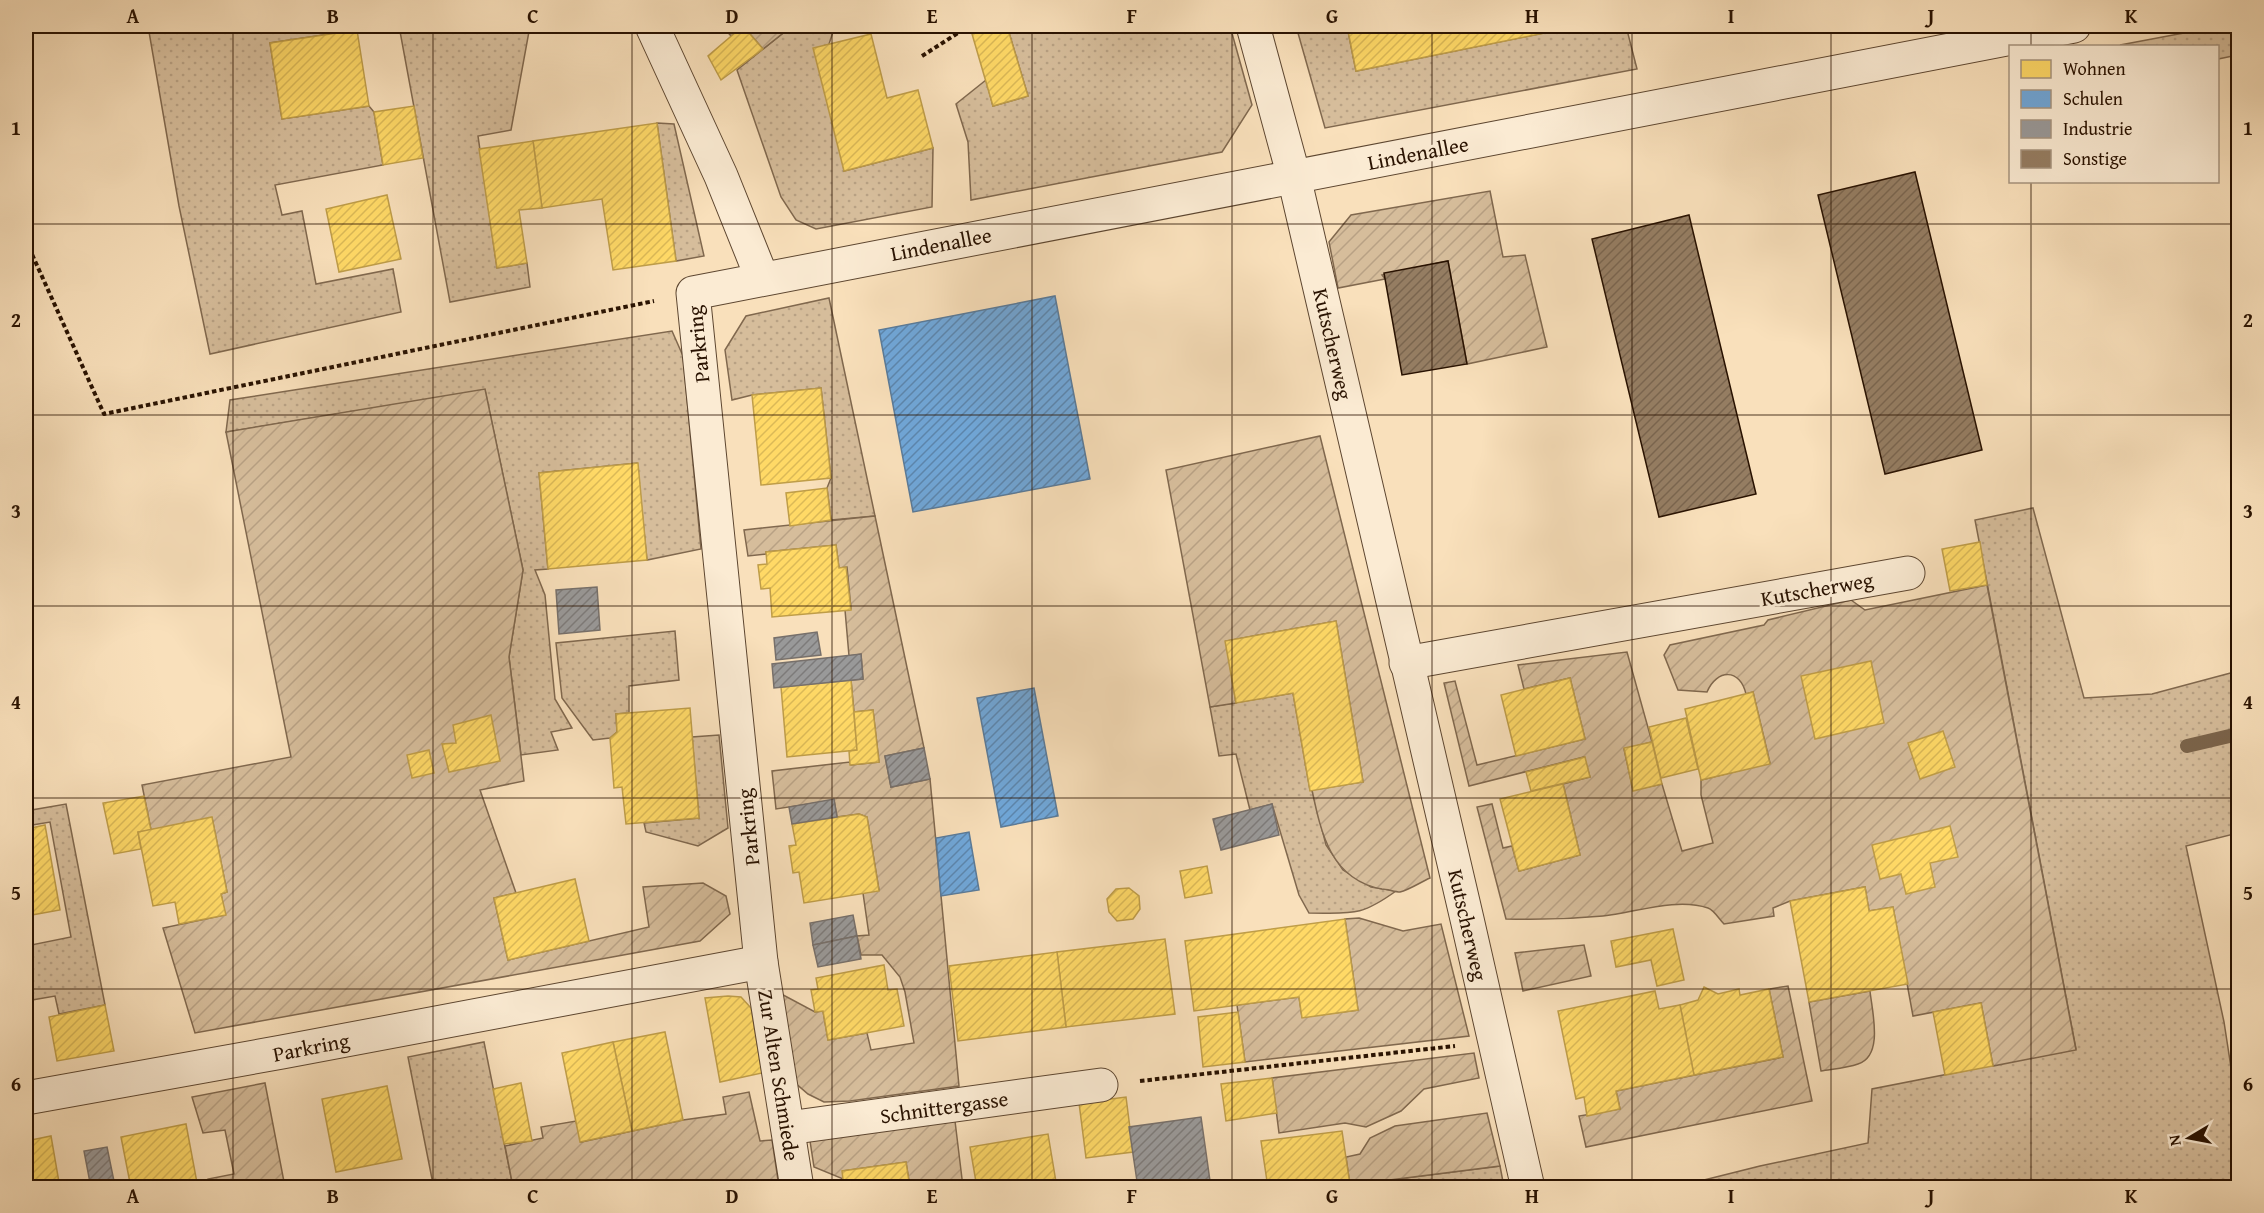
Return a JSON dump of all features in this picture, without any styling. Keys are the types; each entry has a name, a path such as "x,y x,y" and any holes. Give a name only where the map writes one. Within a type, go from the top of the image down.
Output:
{"street":[{"path":"652,26 721,176 762,278"},
{"name":"Kutscherweg","path":"1253,26 1294,177 1528,1188"},
{"name":"Lindenallee","path":"762,278 2074,26"},
{"name":"Parkring","path":"26,1098 761,962 693,293 762,278"},
{"name":"Kutscherweg","path":"1406,663 1908,573"},
{"name":"Zur Alten Schmiede","path":"761,962 797,1188"},
{"name":"Schnittergasse","path":"788,1128 1101,1085"}],"path":[{"path":"922,56 969,26"},
{"path":"26,241 104,414 693,293"},
{"path":"1101,1085 1494,1041"}],"shaded area":[{"path":"148,26 356,26 357,30 270,43 282,119 369,106 374,112 383,165 275,185 282,215 302,211 316,284 393,269 401,312 210,354 179,206"},
{"path":"399,26 530,26 511,130 478,136 497,268 527,263 530,287 450,302"},
{"path":"722,26 743,26 731,36"},
{"path":"743,26 792,26 763,49"},
{"path":"792,26 835,26 829,44 844,171 933,148 932,207 816,229 796,220 781,197 737,70"},
{"path":"1007,26 1230,26 1252,105 1222,152 971,200 968,142 956,104 986,80 993,106 1028,96"},
{"path":"1296,26 1347,26 1356,71 1578,26 1626,26 1637,69 1325,128"},
{"path":"2221,26 2238,26 2238,55 2219,59 2219,45 2120,45"},
{"path":"657,123 674,124 704,256 676,261"},
{"path":"1490,191 1503,257 1525,255 1547,347 1467,364 1448,261 1382,275 1385,279 1338,288 1329,242 1351,215"},
{"path":"829,298 875,516 831,520 827,488 831,478 821,388 752,395 732,400 725,350 746,316"},
{"path":"672,331 683,356 701,549 647,560 637,463 539,473 548,569 535,570 545,595 555,699 572,728 551,732 558,750 521,755 509,657 523,570 485,390 226,432 230,400"},
{"path":"485,389 523,570 509,657 524,781 480,790 516,893 494,898 508,960 649,927 643,887 703,883 726,896 730,914 700,941 195,1033 163,928 225,915 221,894 227,892 212,818 151,830 142,785 291,757 226,432"},
{"path":"1320,436 1430,878 1400,892 1365,884 1351,876 1340,865 1325,838 1312,790 1363,782 1336,621 1226,641 1236,703 1210,707 1166,470"},
{"path":"2033,508 2084,698 2152,694 2238,671 2238,833 2186,846 2224,1022 2238,1113 2238,1187 1672,1188 1868,1143 1872,1089 2076,1049 1975,520"},
{"path":"875,516 924,748 885,756 891,787 930,779 959,1086 850,1101 824,1102 808,1094 793,1081 772,989 815,1012 823,1011 828,1040 867,1033 871,1050 914,1043 900,977 882,955 861,955 857,936 869,935 863,893 879,890 867,817 859,814 837,817 834,800 776,809 772,771 850,762 851,765 879,762 873,710 854,712 851,680 863,679 861,654 849,656 845,610 851,609 847,567 839,568 836,545 748,556 744,530"},
{"path":"1987,585 2076,1050 1993,1066 1981,1003 1913,1016 1893,907 1869,911 1865,887 1790,901 1773,908 1774,916 1724,924 1708,908 1682,904 1591,917 1506,919 1477,807 1492,804 1503,848 1512,846 1519,871 1580,855 1563,784 1590,777 1584,757 1469,786 1444,683 1455,681 1477,765 1585,739 1570,678 1524,689 1518,665 1627,652 1652,742 1624,749 1633,790 1662,784 1682,851 1713,843 1701,795 1701,780 1770,763 1753,692 1746,694 1739,679 1728,675 1716,679 1707,692 1678,690 1664,655 1670,645 1764,625 1768,620 1851,600 1865,610"},
{"path":"675,631 679,680 629,686 629,713 616,714 617,732 610,738 593,740 562,698 556,643"},
{"path":"1293,693 1310,790 1312,790 1326,845 1343,870 1371,887 1396,891 1373,905 1355,912 1309,913 1299,895 1272,804 1250,810 1236,754 1219,756 1210,707"},
{"path":"719,735 728,828 698,846 646,832 644,823 699,818 692,737"},
{"path":"66,804 105,1005 59,1014 55,996 26,1001 26,946 71,937 50,822 26,826 26,811"},
{"path":"1359,918 1403,931 1441,924 1469,1036 1245,1062 1237,1005 1299,997 1302,1017 1358,1010 1345,919"},
{"path":"1584,945 1591,976 1523,991 1515,953"},
{"path":"1788,986 1812,1101 1586,1147 1579,1116 1620,1109 1616,1091 1783,1057 1769,989"},
{"path":"1870,991 1874,1021 1874,1043 1871,1052 1858,1064 1821,1071 1809,1002"},
{"path":"484,1042 513,1187 415,1187 433,1184 408,1057"},
{"path":"1474,1053 1479,1078 1424,1089 1401,1111 1366,1127 1345,1123 1279,1133 1272,1078"},
{"path":"265,1083 285,1187 209,1187 208,1179 234,1174 225,1130 203,1133 192,1097"},
{"path":"749,1092 760,1141 772,1140 779,1187 513,1187 505,1146 543,1138 541,1127 576,1121 581,1142 683,1120 726,1114 723,1097"},
{"path":"1487,1113 1500,1166 1350,1185 1346,1157 1360,1154 1370,1138 1395,1126"},
{"path":"955,1121 963,1187 910,1187 906,1162 843,1171 843,1179 814,1167 810,1141"},
{"path":"1500,1166 1504,1187 1350,1188 1350,1185"}],"building: Wohnen":[{"path":"743,26 763,49 721,80 708,56"},
{"path":"1007,26 1028,96 993,106 970,27"},
{"path":"1347,26 1549,26 1550,32 1356,71"},
{"path":"357,30 369,106 282,119 270,43"},
{"path":"871,34 887,98 918,90 933,148 844,171 813,48"},
{"path":"414,106 423,158 383,165 374,112"},
{"path":"657,123 676,261 613,270 602,199 542,208 533,141"},
{"path":"533,141 542,208 519,210 527,263 497,268 479,149"},
{"path":"387,195 401,259 339,272 326,209"},
{"path":"821,388 831,478 761,485 752,395"},
{"path":"638,463 647,560 548,569 539,473"},
{"path":"827,488 831,520 790,526 786,493"},
{"path":"1980,542 1987,585 1950,591 1942,549"},
{"path":"836,545 839,568 846,567 851,610 772,617 770,588 761,589 758,565 767,564 766,552"},
{"path":"1336,621 1363,782 1310,791 1293,693 1236,703 1225,641"},
{"path":"1871,661 1884,723 1815,739 1801,676"},
{"path":"1570,678 1585,739 1516,756 1501,695"},
{"path":"851,680 857,750 787,757 781,687"},
{"path":"1753,692 1770,764 1701,780 1685,709"},
{"path":"690,708 699,818 626,824 622,787 614,788 610,738 617,732 616,714"},
{"path":"873,710 879,762 850,765 849,751 857,750 854,712"},
{"path":"491,715 500,761 449,772 442,744 456,743 453,725"},
{"path":"1686,718 1698,769 1661,778 1649,727"},
{"path":"1943,731 1955,767 1920,779 1908,743"},
{"path":"1652,742 1662,784 1633,791 1624,748"},
{"path":"429,750 434,773 412,778 407,755"},
{"path":"1585,757 1590,777 1531,791 1526,772"},
{"path":"1563,784 1580,855 1519,871 1500,799"},
{"path":"144,796 151,830 138,832 141,849 114,854 103,803"},
{"path":"859,814 867,817 879,891 804,903 799,872 793,873 789,846 796,845 792,824"},
{"path":"212,817 227,892 221,894 226,915 179,924 175,902 153,906 138,832"},
{"path":"45,825 60,910 26,916 26,829"},
{"path":"1950,826 1958,857 1930,863 1935,887 1906,894 1901,874 1880,879 1872,845"},
{"path":"1207,866 1212,893 1185,898 1180,871"},
{"path":"575,879 589,941 508,960 494,898"},
{"path":"1865,887 1869,911 1893,907 1908,984 1809,1002 1790,901"},
{"path":"1129,888 1139,896 1140,909 1133,919 1117,921 1109,912 1107,899 1116,889"},
{"path":"1345,919 1358,1010 1302,1018 1299,997 1194,1011 1185,941"},
{"path":"1673,929 1684,980 1657,986 1651,960 1616,967 1611,941"},
{"path":"1165,939 1175,1014 1066,1027 1057,952"},
{"path":"1057,952 1066,1027 958,1041 949,966"},
{"path":"884,965 888,990 897,989 904,1026 828,1040 823,1011 815,1012 811,990 818,989 816,978"},
{"path":"1704,987 1718,994 1739,989 1740,995 1769,989 1783,1057 1694,1075 1680,1005 1698,1000"},
{"path":"1655,991 1659,1009 1680,1005 1694,1075 1616,1091 1620,1109 1587,1116 1584,1097 1576,1099 1558,1011"},
{"path":"741,997 751,1008 762,1073 720,1082 705,998"},
{"path":"1981,1003 1993,1066 1945,1075 1933,1012"},
{"path":"105,1005 114,1051 57,1061 49,1017"},
{"path":"1238,1012 1245,1062 1203,1067 1198,1017"},
{"path":"665,1032 683,1120 632,1131 613,1042"},
{"path":"613,1042 632,1131 580,1142 562,1053"},
{"path":"1272,1078 1277,1113 1226,1121 1221,1084"},
{"path":"521,1083 532,1141 504,1144 493,1089"},
{"path":"387,1086 402,1159 336,1172 322,1099"},
{"path":"1126,1097 1133,1152 1086,1158 1079,1103"},
{"path":"186,1124 198,1188 131,1188 121,1137"},
{"path":"1342,1131 1350,1185 1330,1188 1268,1188 1261,1141"},
{"path":"1048,1134 1057,1188 977,1188 970,1147"},
{"path":"51,1136 60,1188 26,1188 26,1141"},
{"path":"906,1162 910,1188 844,1188 842,1171"}],"building: Schulen":[{"path":"1055,296 1090,479 913,512 879,330"},
{"path":"1034,688 1058,816 1001,827 977,698"},
{"path":"969,832 979,890 941,896 936,838"}],"building: Industrie":[{"path":"597,587 600,630 559,634 556,590"},
{"path":"817,632 821,655 776,660 774,638"},
{"path":"861,654 863,679 774,688 772,664"},
{"path":"924,748 930,779 891,787 885,756"},
{"path":"834,799 837,817 792,824 789,807"},
{"path":"1272,804 1279,835 1221,850 1213,819"},
{"path":"853,915 857,936 813,945 810,923"},
{"path":"857,936 861,959 818,967 813,945"},
{"path":"1201,1117 1211,1188 1138,1188 1129,1127"},
{"path":"107,1147 115,1186 91,1188 84,1151"}],"building: Sonstige":[{"path":"1915,172 1982,450 1885,474 1818,195"},
{"path":"1689,215 1756,494 1659,517 1592,239"},
{"path":"1448,261 1467,364 1402,375 1384,273"}],"waterway":[{"path":"2187,746 2238,734"}]}
